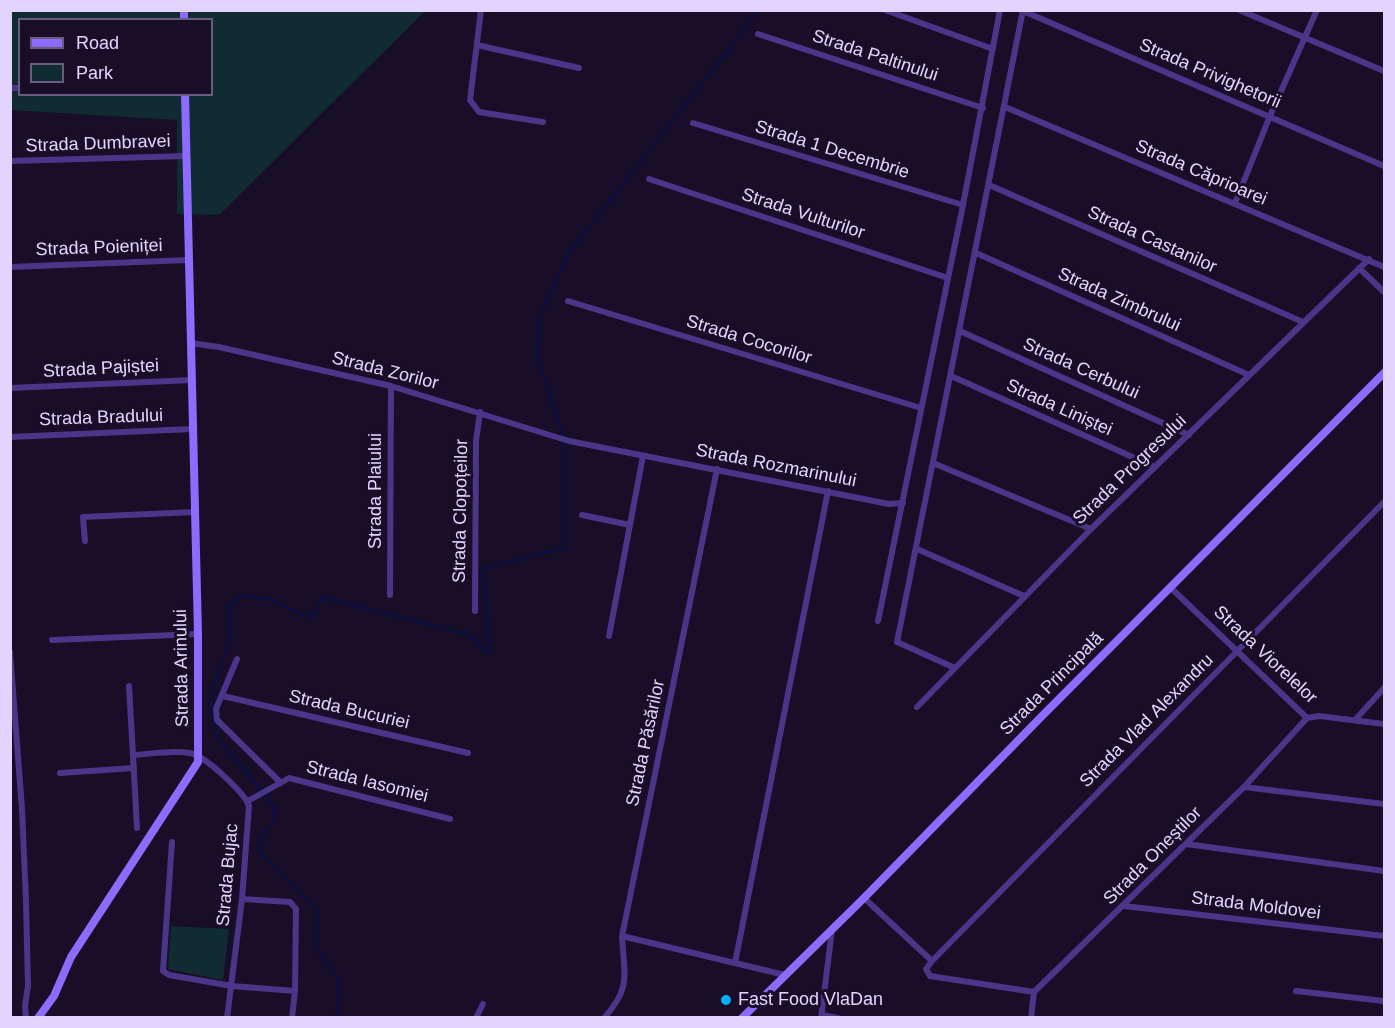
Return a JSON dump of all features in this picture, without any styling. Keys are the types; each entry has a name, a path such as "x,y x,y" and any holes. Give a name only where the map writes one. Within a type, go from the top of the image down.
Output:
{"street":[{"path":"481,10 470,100 479,112 543,122"},
{"path":"885,10 993,49"},
{"path":"878,621 983,108 1000,10"},
{"path":"1239,10 1384,71"},
{"path":"1234,203 1317,10"},
{"path":"955,668 897,642 1023,11"},
{"name":"Strada Privighetorii","path":"1023,11 1384,166"},
{"name":"Strada Paltinului","path":"758,34 983,108"},
{"path":"477,45 579,68"},
{"name":"Strada Arinului","path":"133,754 189,753 199,757 193,380 190,343 185,96"},
{"name":"Strada Căprioarei","path":"1005,107 1384,267"},
{"name":"Strada 1 Decembrie","path":"693,123 963,205"},
{"name":"Strada Dumbravei","path":"10,161 186,156"},
{"name":"Strada Vulturilor","path":"649,179 948,278"},
{"name":"Strada Castanilor","path":"989,185 1303,322"},
{"name":"Strada Zimbrului","path":"976,253 1249,375"},
{"name":"Strada Progresului","path":"917,707 1091,529 1369,259"},
{"name":"Strada Poieniței","path":"10,267 189,260"},
{"path":"1359,268 1384,292"},
{"name":"Strada Cocorilor","path":"568,301 921,408"},
{"name":"Strada Cerbului","path":"960,331 1189,435"},
{"name":"Strada Zorilor","path":"190,343 219,347 391,386 569,441"},
{"name":"Strada Principală","path":"742,1017 864,898 1384,373"},
{"name":"Strada Liniștei","path":"951,376 1155,467"},
{"name":"Strada Pajiștei","path":"10,388 193,380"},
{"name":"Strada Plaiului","path":"390,595 391,386"},
{"name":"Strada Clopoțeilor","path":"475,611 476,452 480,412"},
{"name":"Strada Bradului","path":"10,437 192,429"},
{"name":"Strada Rozmarinului","path":"569,441 889,504 903,503"},
{"path":"609,636 643,456"},
{"path":"933,463 1091,529"},
{"name":"Strada Păsărilor","path":"604,1017 618,1002 623,991 622,936 717,469"},
{"path":"735,963 828,491"},
{"name":"Strada Vlad Alexandru","path":"932,961 1384,502"},
{"path":"85,541 83,517 195,512"},
{"path":"582,515 630,525"},
{"path":"917,549 1024,596"},
{"name":"Strada Viorelelor","path":"1171,588 1307,718 1319,716 1384,724"},
{"path":"52,640 198,634"},
{"path":"10,652 22,809 28,986 26,1017"},
{"path":"237,659 216,709 217,720 281,783"},
{"path":"129,686 137,828"},
{"path":"1355,720 1384,688"},
{"name":"Strada Bucuriei","path":"223,696 468,753"},
{"name":"Strada Oneștilor","path":"1034,992 1244,787 1307,718"},
{"path":"38,1017 54,996 71,957 196,766 199,757"},
{"name":"Strada Bujac","path":"199,757 240,791 249,806 242,899 227,1017"},
{"path":"60,773 134,768"},
{"name":"Strada Iasomiei","path":"248,801 289,778 450,819"},
{"path":"1244,787 1384,804"},
{"path":"172,842 163,971 169,975 232,986 295,991"},
{"path":"1186,844 1384,871"},
{"path":"864,898 932,961 926,969 930,976 1034,992 1031,1017"},
{"path":"242,899 293,904 296,913 295,991 292,1017"},
{"name":"Strada Moldovei","path":"1124,906 1384,936"},
{"path":"832,930 821,1016 838,1017"},
{"path":"622,936 785,975"},
{"path":"1296,991 1384,1001"},
{"path":"476,1017 483,1004"}],"green space":[{"path":"10,11 425,11 219,215 177,214 177,120 11,110"},
{"path":"171,926 229,929 223,980 168,969"}],"waterway":[{"path":"563,436 538,359 539,317 570,251 741,34 757,10"},
{"path":"336,1018 339,997 337,976 316,948 318,911 261,854 259,841 275,819 273,805 217,737 210,702 230,637 229,608 241,595 272,600 304,616 314,615 322,597 471,635 484,651 490,650 483,568 564,548 563,442"}],"place":[{"name":"Fast Food VlaDan","path":"726,1000"}]}
